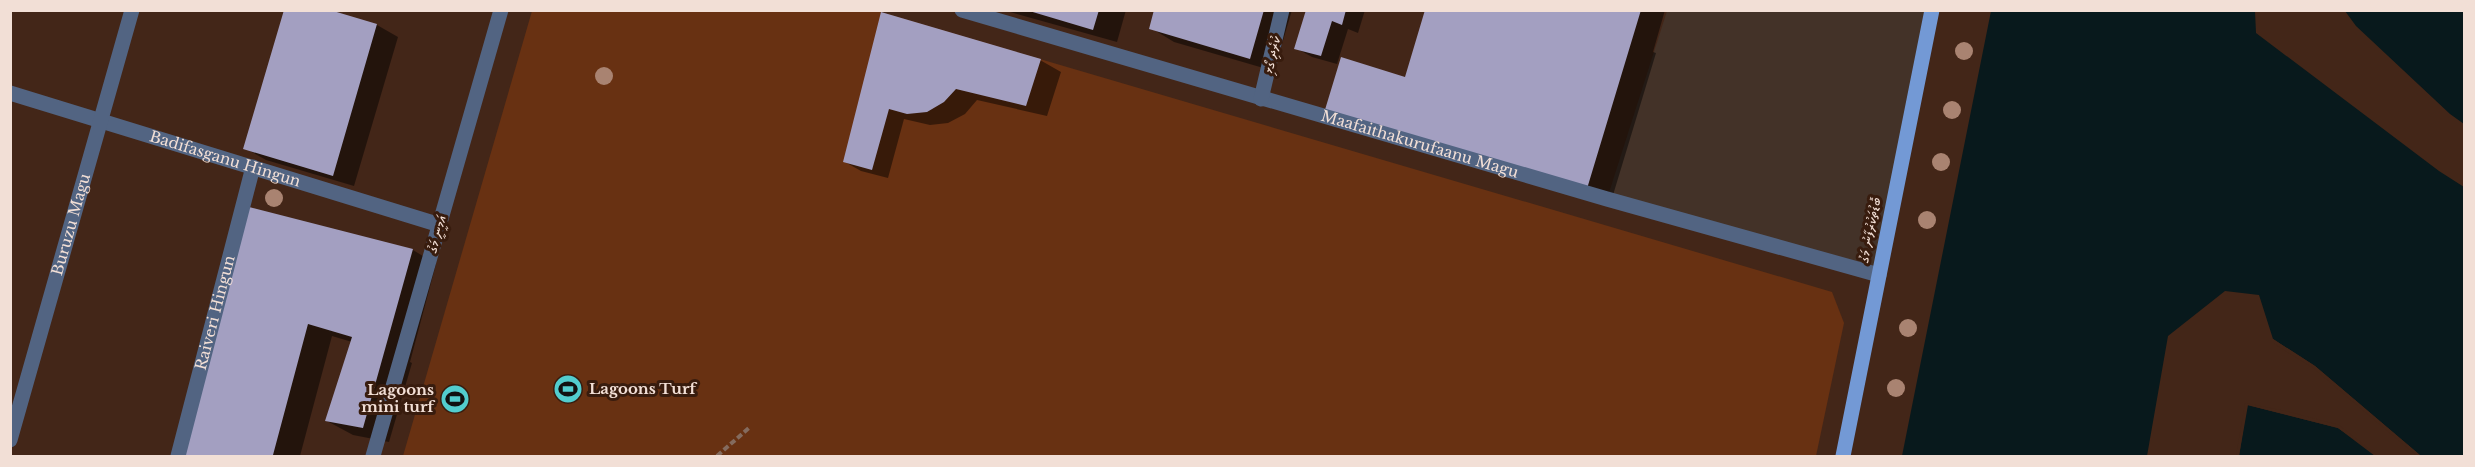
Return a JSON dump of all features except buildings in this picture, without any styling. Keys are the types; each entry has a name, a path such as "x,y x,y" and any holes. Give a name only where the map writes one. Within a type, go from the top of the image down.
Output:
{"main road":[{"name":"ބޮޑުތަކުރުފާނު މަގު","path":"1843,456 1932,10"}],"street":[{"name":"Buruzu Magu","path":"10,440 132,10"},
{"name":"އަމީނީ މަގު","path":"373,456 501,10"},
{"name":"Maafaithakurufaanu Magu","path":"962,10 1261,99 1879,275"},
{"name":"ކުރެދި ގޯޅި","path":"1261,99 1282,10"},
{"name":"Badifasganu Hingun","path":"10,93 440,225"},
{"name":"Raiveri Hingun","path":"178,456 253,167"}],"path":[{"path":"717,456 750,427"}],"shaded area":[{"path":"532,11 877,11 1832,292 1844,323 1816,456 403,456"},
{"path":"1667,11 1932,11 1879,275 1607,199"},
{"path":"1991,11 2464,11 2464,456 2421,456 2315,366 2273,339 2259,295 2225,291 2168,336 2147,456 1902,456"},
{"path":"2247,405 2338,428 2375,456 2239,456"}],"pier":[{"path":"2255,11 2345,11 2356,26 2450,114 2464,124 2464,187 2439,171 2256,33"},
{"path":"2273,339 2315,366 2421,456 2417,456 2313,368 2273,343"},
{"path":"2245,403 2339,425 2378,456 2338,428 2248,405 2239,456 2236,456"}],"place":[{"name":"Lagoons Turf","path":"568,389"},
{"name":"Lagoons mini turf","path":"455,399"}]}
